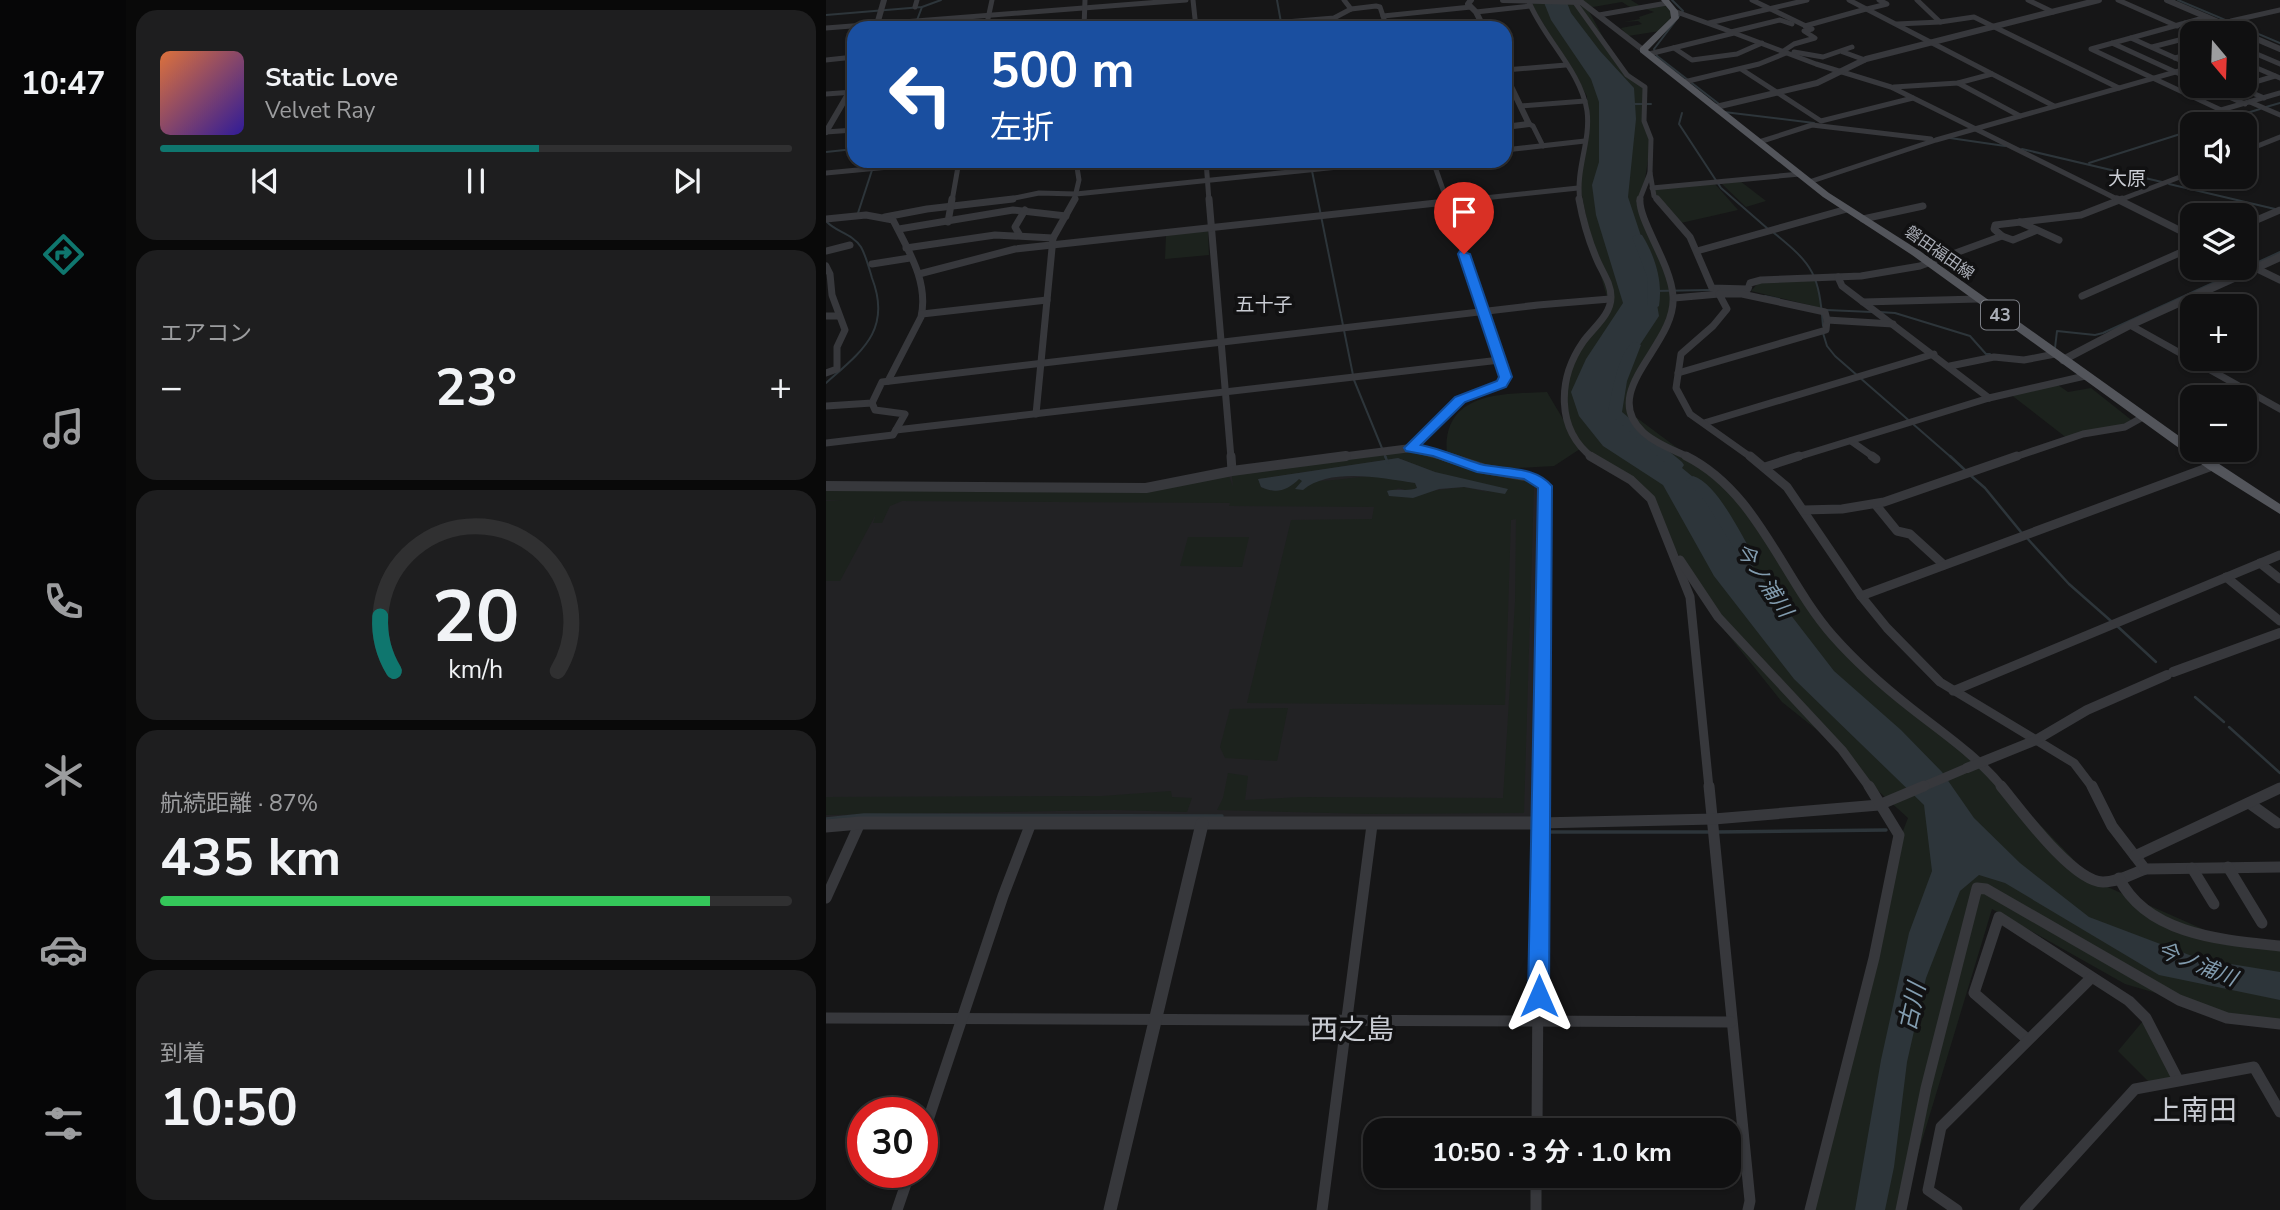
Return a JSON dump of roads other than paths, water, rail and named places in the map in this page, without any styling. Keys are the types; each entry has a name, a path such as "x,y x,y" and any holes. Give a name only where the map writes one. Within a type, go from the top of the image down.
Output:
{"main road":[{"path":"1646,52 1675,18 1674,11 1666,1"},
{"name":"磐田福田線","path":"1646,52 1809,182 1930,262 2212,466 2280,510"}],"street":[{"path":"878,21 884,0"},
{"path":"915,7 917,0"},
{"path":"988,21 992,0"},
{"path":"1084,21 1085,0"},
{"path":"933,21 1186,0"},
{"path":"1194,0 1196,21"},
{"path":"1344,0 1351,9"},
{"path":"1503,0 1529,4"},
{"path":"1383,16 1469,4 1529,4 1568,0 1588,6 1646,52 1674,48 1780,20 1790,24 1797,22"},
{"path":"1752,0 1812,29 1804,31 1815,38 1794,44 1785,53"},
{"path":"1709,23 1807,0"},
{"path":"1849,0 2054,106"},
{"path":"1805,26 1888,4 1879,0"},
{"path":"1917,0 1940,22"},
{"path":"2028,0 2053,12"},
{"path":"1720,110 1817,83 1865,60 2099,0"},
{"path":"2118,0 2177,26"},
{"path":"2167,0 2216,21"},
{"path":"1574,1 1627,75 1645,87 1644,121 1651,139 1650,173 1640,196 1639,206 1668,271 1674,298 1668,327 1631,386 1626,401 1633,422 1651,438 1704,466 1733,492 1806,604 1831,634 1909,707 1980,762 2052,846 2094,881 2103,884 2145,869 2280,867"},
{"path":"1599,15 1666,1"},
{"path":"1469,4 1480,21"},
{"path":"1529,4 1585,101 1585,141 1577,169 1578,188 1584,224 1611,293 1603,321 1589,333 1569,365 1563,381 1562,401 1570,431 1583,453 1597,464 1644,490 1651,499 1690,597 1714,819 1731,1022 1750,1201 1748,1210"},
{"path":"1297,21 1334,18 1351,9 1376,6 1380,7 1385,21"},
{"path":"2231,21 2280,10"},
{"path":"1674,11 1785,53 1891,87 2180,231"},
{"path":"1894,24 1973,17 2119,88"},
{"path":"2192,21 2207,17"},
{"path":"2180,25 2091,49 2221,110 2280,93"},
{"path":"826,29 847,28"},
{"path":"2166,29 2180,35"},
{"path":"2131,38 2180,60"},
{"path":"2258,39 2280,49"},
{"path":"2152,47 2180,41"},
{"path":"1674,48 1692,60 1737,54 1762,43"},
{"path":"2112,43 2180,74"},
{"path":"2258,48 2270,44"},
{"path":"1684,82 1741,69 1785,53 1795,51 1823,57 1852,47"},
{"path":"1843,52 1865,60"},
{"path":"2175,58 2180,56"},
{"path":"2258,56 2280,64"},
{"path":"826,60 847,58"},
{"path":"1512,71 1566,65"},
{"path":"2258,68 2278,77"},
{"path":"1741,69 1821,121 1913,98"},
{"path":"1809,182 1936,140 2180,70"},
{"path":"1891,87 1958,83 1992,74"},
{"path":"2258,82 2278,77"},
{"path":"1958,83 2020,116"},
{"path":"1512,87 1529,124 1533,126 1543,146"},
{"path":"826,94 847,92"},
{"path":"2258,95 2264,98"},
{"path":"2234,98 2280,115"},
{"path":"826,132 847,100"},
{"path":"1521,106 1585,101"},
{"path":"1512,126 1529,124"},
{"path":"1759,142 1812,125 1936,140"},
{"path":"826,132 847,130"},
{"path":"2257,146 2280,137"},
{"path":"1512,149 1585,141"},
{"path":"826,173 878,168"},
{"path":"948,222 958,168"},
{"path":"1036,414 1052,241 1076,194 1080,180 1077,168"},
{"path":"1207,168 1232,471"},
{"path":"885,218 950,206 1011,200 1039,193 1076,194 1327,168"},
{"path":"1411,448 1460,399 1502,384 1506,377 1435,168"},
{"path":"1650,173 1654,196 1690,237 1712,288 1824,314 1893,324"},
{"path":"1652,188 1800,174"},
{"path":"2035,230 2013,240 2001,236 1994,229 1995,225 2081,215 2180,177"},
{"path":"919,274 1052,241 1211,228 1578,188"},
{"path":"1863,219 1923,206"},
{"path":"1697,251 1847,209"},
{"path":"899,229 1013,210 1066,216"},
{"path":"2257,220 2280,210"},
{"path":"1019,234 1015,227 1025,211"},
{"path":"826,219 853,216 893,220 919,274 922,314 888,381"},
{"path":"2021,222 2059,240"},
{"path":"906,248 995,235 1019,234 1052,241"},
{"path":"1674,298 1748,289 1751,283 1761,280 1861,276 1930,262 2001,236"},
{"path":"826,251 850,246"},
{"path":"2082,296 2180,253"},
{"path":"2257,268 2280,257"},
{"path":"872,264 910,258"},
{"path":"826,266 830,274 827,280 845,330 837,347 836,369 828,374"},
{"path":"2257,268 2280,280"},
{"path":"1838,277 1842,286 1989,398"},
{"path":"1950,366 1994,357 2024,360 2059,357 2229,280"},
{"path":"1718,291 1727,309 1713,326 1681,354 1676,388 1690,414 1765,467 1787,487 1861,596 1887,628 1940,682 2074,763 2092,786 2112,826 2145,869"},
{"path":"826,443 893,435 905,414 875,410 872,403 882,382 1484,311 1610,299"},
{"path":"1863,302 1979,299"},
{"path":"922,314 1047,300"},
{"path":"1678,373 1824,331 1824,314"},
{"path":"826,316 838,316"},
{"path":"2130,325 2280,409"},
{"path":"1704,423 1934,354"},
{"path":"896,430 1500,360"},
{"path":"1765,467 1989,398 2085,376"},
{"path":"826,406 872,403"},
{"path":"1803,510 1842,509 1875,504 2083,434 2125,427 2143,417"},
{"path":"1851,441 1876,458"},
{"path":"826,486 1146,488 1232,471 1411,448 1436,452 1477,468 1528,475 1545,486 1537,1118"},
{"path":"1861,596 2212,466"},
{"path":"1875,504 1896,531 1910,534 1944,565"},
{"path":"1671,547 1718,617 1842,750 1884,802 1899,835 1874,958 1810,1210"},
{"path":"1953,691 2280,555"},
{"path":"2260,563 2280,579"},
{"path":"2226,577 2280,621"},
{"path":"826,826 860,822 1372,825 1539,823 1714,819 1884,802 2036,740 2087,710 2170,674 2280,632"},
{"path":"2135,856 2280,788"},
{"path":"2249,803 2277,823"},
{"path":"826,898 860,822"},
{"path":"936,1097 1003,896 1031,823"},
{"path":"1110,1210 1202,824"},
{"path":"1322,1210 1372,825"},
{"path":"2228,867 2262,923"},
{"path":"2192,868 2214,904"},
{"path":"2119,878 2123,891 2137,907 2157,917 2232,942 2280,946"},
{"path":"1901,1210 1918,1116 1954,966 1977,888 1986,889 2179,1000 2227,1018 2280,1024"},
{"path":"2027,1039 1974,993 1999,917 2129,1001 2146,1018 2178,1080"},
{"path":"1957,1210 1928,1190 1941,1127 2091,978"},
{"path":"826,1018 1731,1022"},
{"path":"2025,1210 2135,1089 2253,1067 2280,1112"},
{"path":"897,1210 905,1188"},
{"path":"1536,1188 1536,1210"}],"water":[{"name":"古川","path":"1543,0 1566,0 1571,13 1600,51 1634,88 1636,119 1628,197 1650,263 1659,316 1624,374 1616,399 1615,413 1704,486 1749,561 1834,671 1901,730 1942,772 1974,818 2020,863 2089,917 2200,959 2280,972 2280,1000 2159,975 2005,883 1979,875 1960,891 1926,978 1907,1062 1894,1167 1885,1210 1855,1210 1881,1060 1909,933 1932,871 1924,805 1794,679 1714,576 1663,485 1603,446 1579,416 1571,392 1586,359 1623,303 1596,215 1592,185 1599,162 1599,102 1591,79 1551,20"},
{"path":"1398,458 1435,472 1508,489 1505,494 1464,487 1439,489 1413,498 1389,496 1387,491 1417,488 1415,483 1387,479 1342,476 1327,478 1303,490 1295,489 1302,481 1299,479 1286,489 1276,491 1261,487 1258,479"}],"waterway":[{"path":"922,7 941,0"},
{"path":"1277,0 1281,21"},
{"path":"1672,0 1683,11 1654,49 1657,56 1719,104"},
{"path":"2178,0 2280,43"},
{"path":"826,15 922,7"},
{"path":"917,21 922,7"},
{"path":"2266,107 2280,103"},
{"path":"1633,104 1651,104"},
{"path":"2250,112 2260,109"},
{"path":"1724,112 1814,123"},
{"path":"1682,113 1679,124 1721,188 1768,229"},
{"path":"2089,163 2180,134"},
{"path":"1950,138 2005,146"},
{"path":"2022,149 2162,182"},
{"path":"826,152 847,150"},
{"path":"858,213 873,168"},
{"path":"1311,168 1354,380 1386,458"},
{"path":"2169,184 2275,209"},
{"path":"826,221 861,247 877,296 878,312 876,326 862,349 826,383"},
{"path":"1774,233 1798,254 1812,272 1819,294 1823,326"},
{"name":"今ノ浦川","path":"1638,237 1654,279 1653,306"},
{"path":"2257,263 2280,252"},
{"path":"2055,348 2057,331 2095,335 2103,333 2219,280"},
{"path":"1654,291 1710,290"},
{"path":"1765,296 1779,299"},
{"path":"1826,310 1872,312"},
{"path":"1879,312 1895,313 1970,336 1986,354 1990,354"},
{"path":"1823,333 1827,346 1835,356 1952,458"},
{"name":"今ノ浦川","path":"1635,345 1620,381 1615,413 1677,465"},
{"path":"1385,456 1388,463"},
{"path":"1950,456 1965,470"},
{"path":"1970,475 1985,488 2021,532"},
{"name":"今ノ浦川","path":"1693,480 1711,498 1746,556"},
{"path":"2026,537 2069,584 2111,621"},
{"path":"2116,625 2156,662"},
{"path":"2195,697 2224,722"},
{"path":"2229,727 2280,773"},
{"path":"826,819 864,815 1222,816"},
{"path":"1718,832 1886,830"},
{"path":"1543,832 1711,832"}],"district":[{"name":"大原","path":"2127,178"},
{"name":"五十子","path":"1264,304"},
{"name":"西之島","path":"1352,1029"},
{"name":"上南田","path":"2195,1110"}]}
